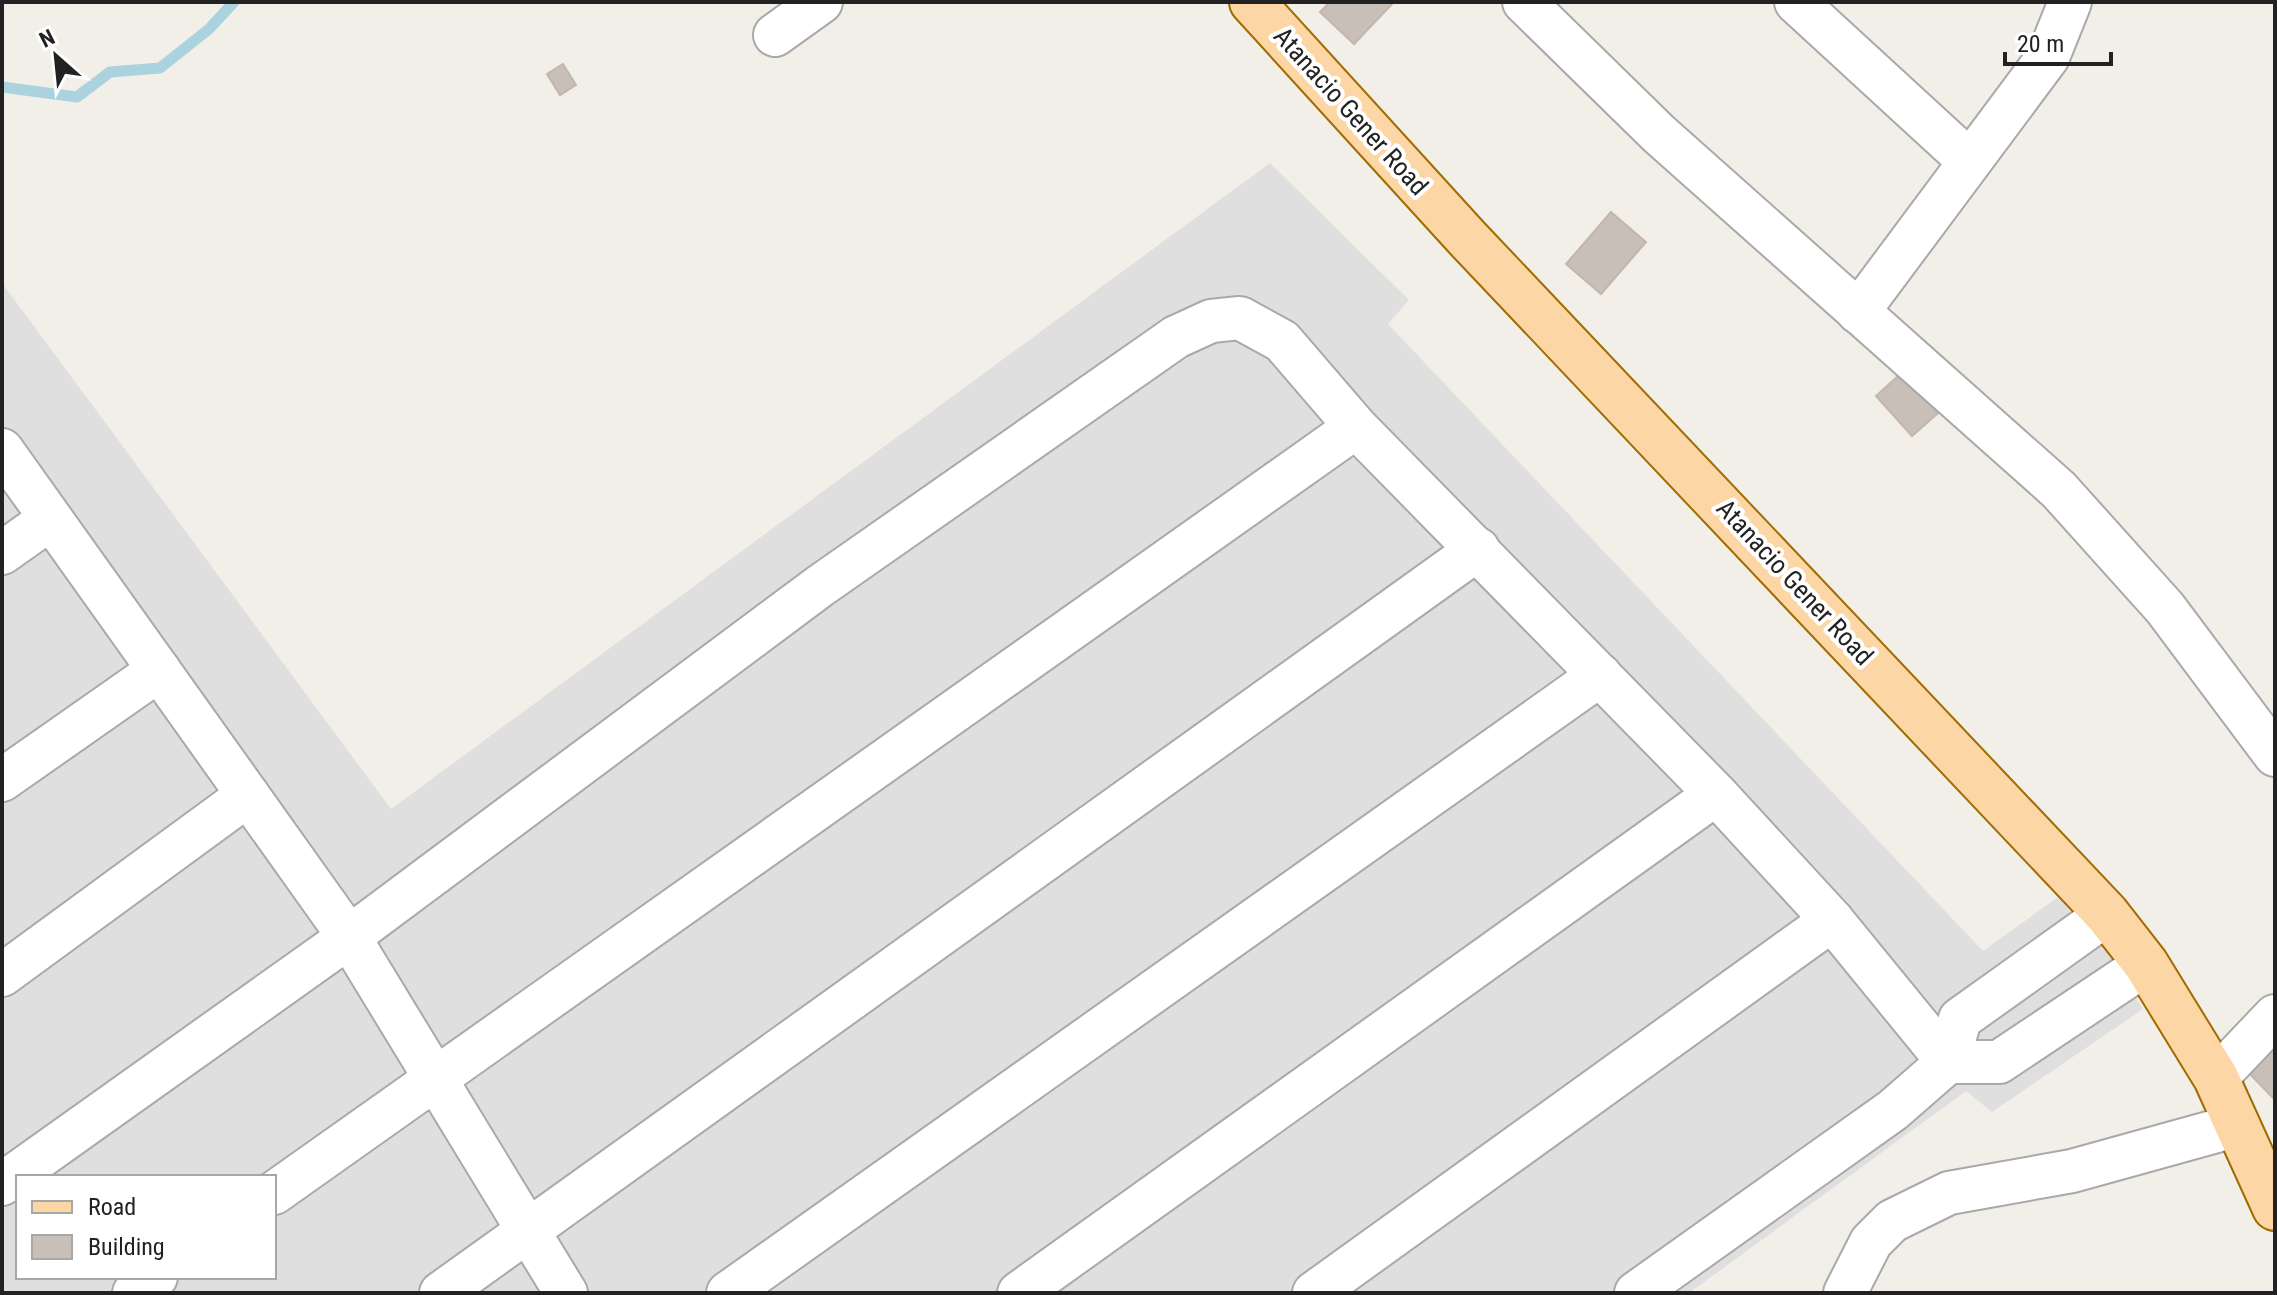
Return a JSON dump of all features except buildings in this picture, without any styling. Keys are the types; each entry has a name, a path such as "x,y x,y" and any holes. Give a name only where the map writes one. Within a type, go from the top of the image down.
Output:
{"main road":[{"name":"Atanacio Gener Road","path":"1252,2 1467,238 2107,914 2146,964 2216,1078 2275,1208"}],"street":[{"path":"775,35 821,2"},
{"path":"1796,2 1968,160"},
{"path":"1858,312 1968,160 2048,57 2070,2"},
{"path":"1531,4 1659,134 2059,490 2165,608 2275,755"},
{"path":"2,1184 349,937 820,586 1176,337 1211,321 1240,318 1282,341 1356,427 1716,794 1832,920 1948,1062"},
{"path":"276,1192 1356,427"},
{"path":"2,450 349,937 566,1293"},
{"path":"2,553 50,519"},
{"path":"441,1293 529,1233 1478,549"},
{"path":"2,780 159,670"},
{"path":"728,1293 1600,675"},
{"path":"1019,1293 1716,794"},
{"path":"2,975 248,795"},
{"path":"1636,1293 1893,1110 1948,1062 1960,1019 2107,914"},
{"path":"1314,1293 1832,920"},
{"path":"1948,1062 1999,1062 2146,964"},
{"path":"2216,1078 2275,1016"},
{"path":"1845,1293 1871,1242 1892,1221 1949,1193 2072,1171 2238,1125"},
{"path":"134,1293 153,1279"}],"shaded area":[{"path":"1270,163 1409,300 1388,324 1983,951 2068,890 2143,1009 1992,1112 1966,1091 1689,1293 2,1293 2,283 391,809"}],"waterway":[{"path":"2,87 77,97 110,72 160,68 209,29 234,2"}]}
